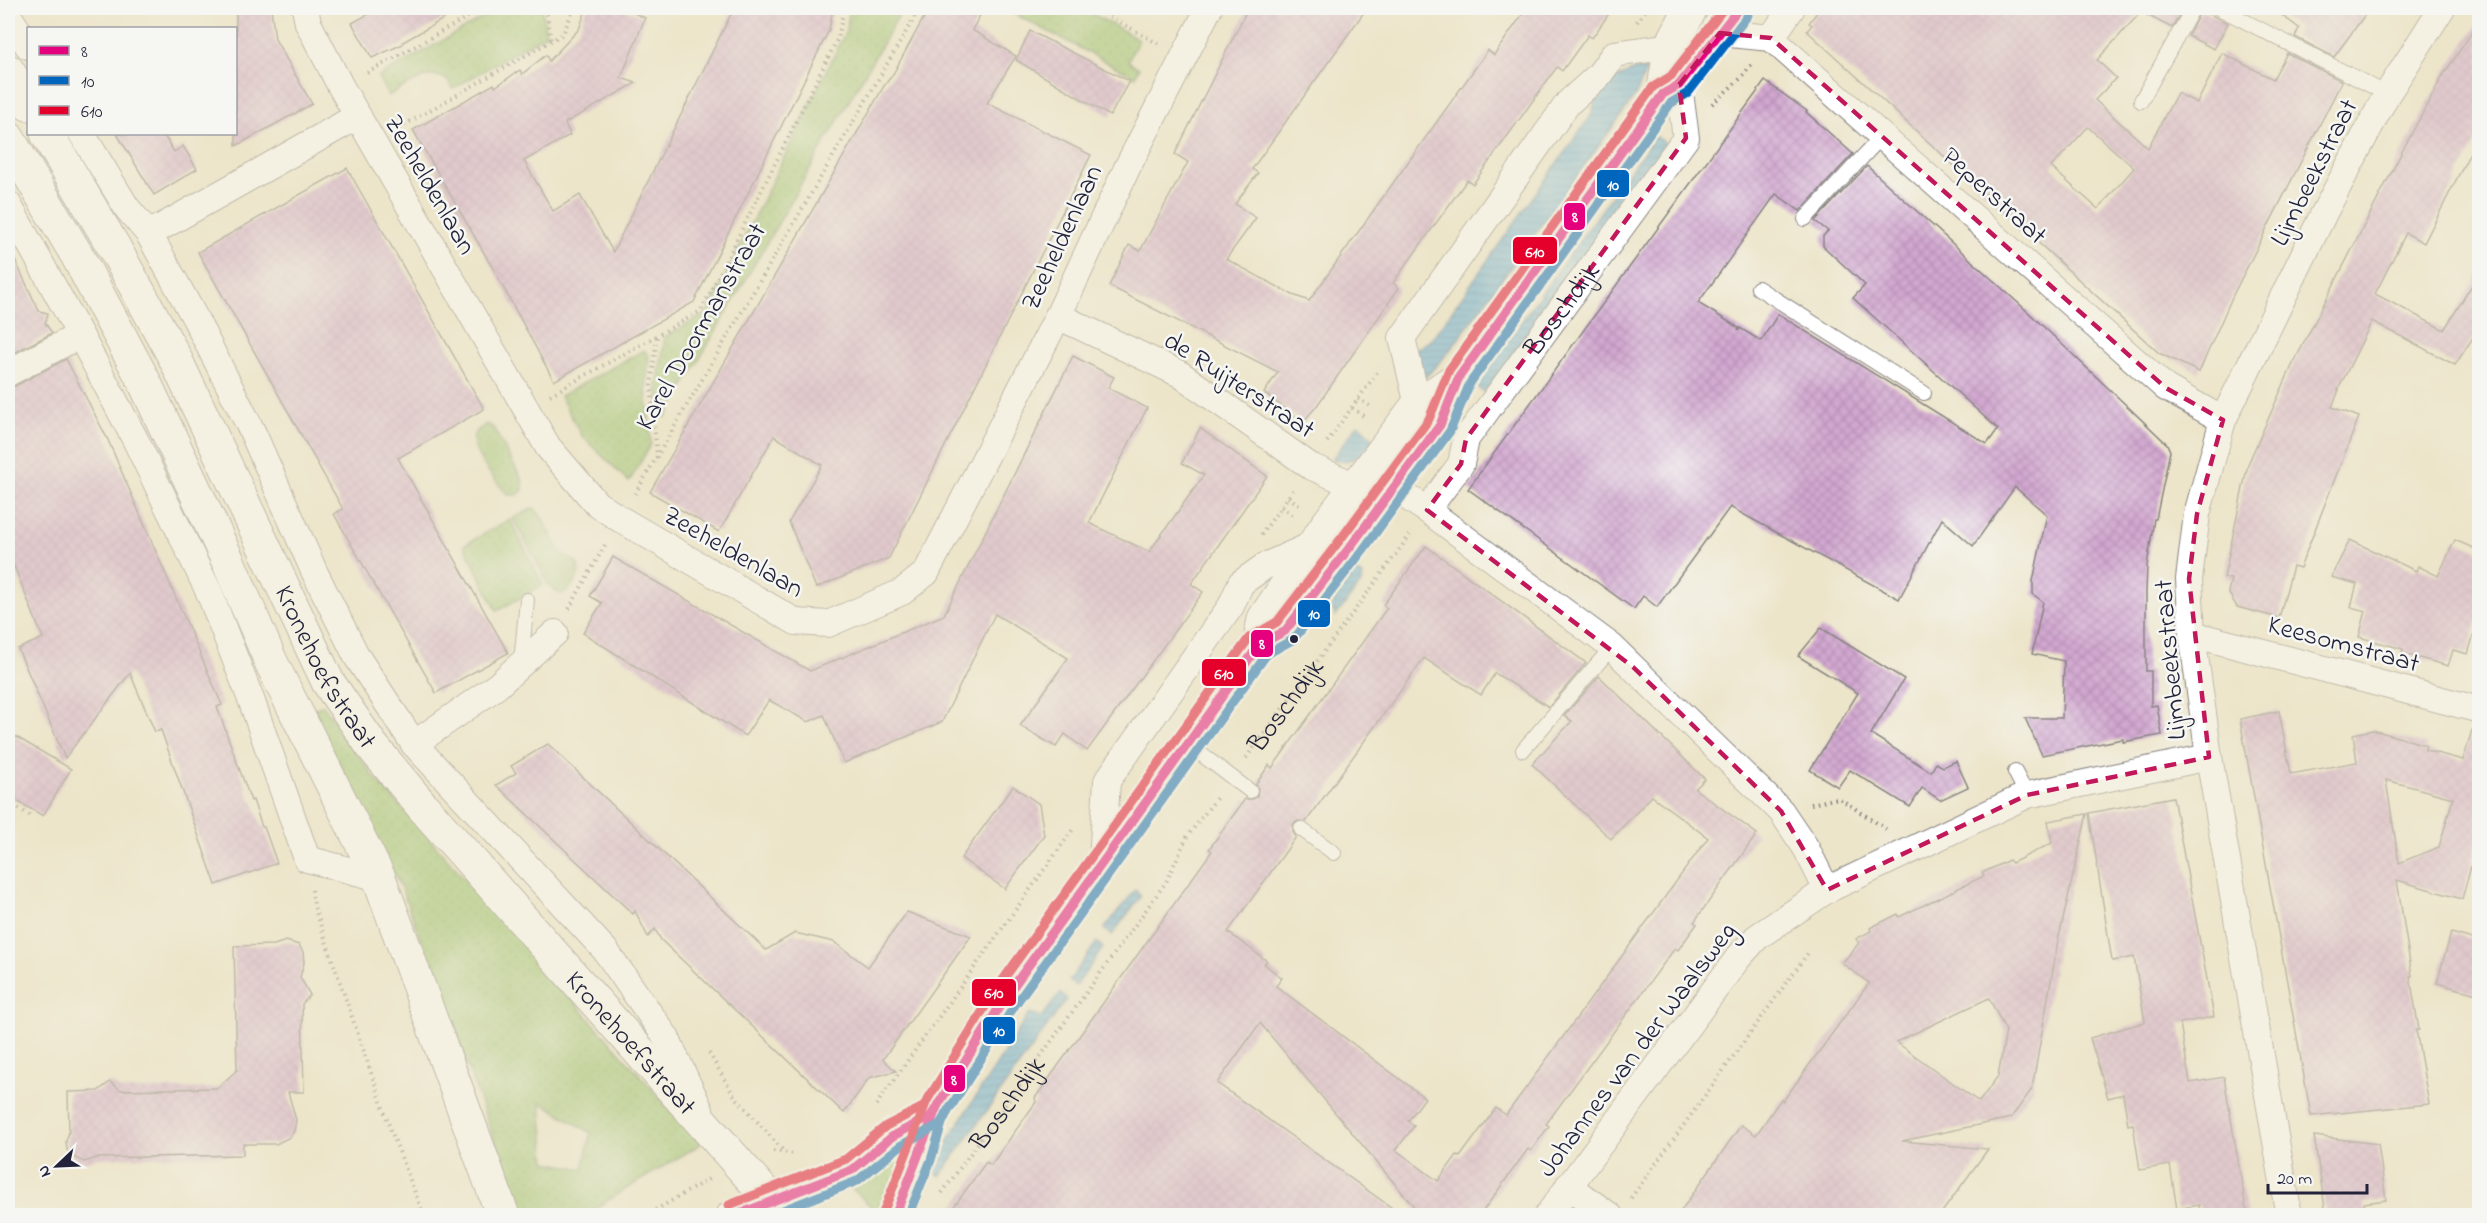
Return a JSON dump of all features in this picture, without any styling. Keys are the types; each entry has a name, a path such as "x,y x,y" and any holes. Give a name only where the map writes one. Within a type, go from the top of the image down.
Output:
{"main road":[{"name":"Boschdijk","path":"1671,90 1671,46 1691,8"},
{"name":"Boschdijk","path":"1259,645 1285,631 1393,488 1440,425 1459,377 1671,90 1729,20"},
{"path":"8,71 27,102"},
{"name":"Kronehoefstraat","path":"48,135 116,249 174,356 328,682 372,746 423,807 777,1208"},
{"name":"Kronehoefstraat","path":"8,138 78,257 144,381 228,561 271,662 379,878 503,1215"},
{"name":"Boschdijk","path":"895,1215 901,1195 918,1162 931,1116 1005,998 1259,645 1264,619 1356,486 1418,405 1459,377"},
{"name":"Boschdijk","path":"733,1215 777,1208 852,1170 893,1136 931,1116"}],"street":[{"name":"Zeeheldenlaan","path":"305,8 308,23 341,87 524,409 548,447 597,504 620,519 796,622 828,624 902,592 926,573 1058,316 1128,165 1209,8"},
{"path":"1729,20 1772,38 1792,8"},
{"name":"Lijmbeekstraat","path":"2289,1215 2209,757 2192,634 2189,579 2197,514 2223,420 2324,213 2387,93 2442,8"},
{"path":"8,15 27,44"},
{"name":"Peperstraat","path":"1772,38 2166,388 2223,420"},
{"path":"1418,405 1402,338 1568,103 1599,75 1614,54 1671,46"},
{"name":"Boschdijk","path":"1427,510 1461,464 1466,440 1686,138 1671,90"},
{"path":"149,234 358,116"},
{"name":"Kronehoefstraat","path":"83,135 127,207 149,234 196,320 252,431 314,571 357,657 414,744 604,950 666,1037 708,1128"},
{"path":"8,204 136,441 209,592 252,702 307,859 379,878"},
{"name":"de Ruijterstraat","path":"1058,316 1180,374 1310,466 1356,486"},
{"path":"8,374 80,335"},
{"path":"1356,486 1393,488 1427,510 1612,647 1781,811 1806,848 1827,890"},
{"name":"Boschdijk","path":"1107,781 1231,606 1241,583 1265,566 1314,544"},
{"path":"414,744 497,686 555,633"},
{"name":"Keesomstraat","path":"2192,634 2480,710"},
{"name":"Johannes van der Waalsweg","path":"1547,1215 1744,951 1757,937 1827,890 2027,795 2209,757"},
{"path":"1102,861 1107,781"},
{"path":"1568,1186 1618,1211"}],"lane":[{"path":"2141,101 2193,8"},
{"path":"2219,8 2387,93"},
{"path":"1805,219 1883,135"},
{"path":"1758,288 1924,393"},
{"path":"520,667 527,600"},
{"path":"1523,750 1612,647"},
{"path":"1189,745 1250,791"},
{"path":"2015,772 2027,795"},
{"path":"1301,829 1334,853"}],"path":[{"path":"341,87 484,8"},
{"path":"546,8 551,41"},
{"path":"373,143 563,34 574,8"},
{"path":"524,409 700,311 838,38 844,8"},
{"name":"Karel Doormanstraat","path":"555,633 920,8"},
{"path":"1094,8 1184,57"},
{"path":"1686,138 1714,101 1742,78 1772,38"},
{"path":"657,335 651,386 657,459"},
{"path":"1359,399 1365,403"},
{"path":"1281,507 1288,512"},
{"name":"Boschdijk","path":"940,1196 1166,882 1188,837 1427,510"},
{"path":"1372,572 1379,578"},
{"path":"875,1106 1107,781"},
{"path":"1781,811 1839,798 1915,849"},
{"path":"8,801 32,816"},
{"path":"307,859 314,906 390,1128 424,1215"},
{"path":"1618,1211 1808,953"},
{"path":"784,1152 800,1155"}],"highlighted area":[{"path":"1720,33 1771,38 2166,388 2223,420 2197,514 2189,579 2209,757 2027,795 1827,890 1781,811 1633,667 1427,510 1461,464 1466,439 1686,138 1679,85"}],"green space":[{"path":"500,8 542,8 546,34 453,89 447,81 432,76 413,82 388,96 378,77"},
{"path":"850,8 903,8 666,417 660,415 657,386 665,337 707,313 846,31"},
{"path":"1003,8 1081,8 1139,39 1128,61 1139,68 1135,77"},
{"path":"644,350 649,356 646,388 651,444 629,482 582,436 560,396"},
{"path":"486,424 493,427 523,482 523,490 517,495 508,495 503,490 484,466 475,447 473,440 475,433"},
{"path":"534,508 562,553 578,565 579,572 576,579 571,587 561,594 550,587 513,518"},
{"path":"510,519 543,585 497,611 464,545"},
{"path":"323,705 371,773 701,1144 586,1215 522,1215 403,892 312,710","holes":["541,1102 591,1133 583,1169 546,1162"]},
{"path":"910,1151 885,1211 874,1209 852,1189 853,1186 870,1178 904,1152"}],"water":[{"path":"1637,69 1647,69 1636,95 1449,352 1424,379 1416,349 1431,340 1592,114 1597,96 1613,80"},
{"path":"1655,136 1666,143 1485,393 1477,387 1484,373"},
{"path":"1358,424 1374,439 1365,450 1351,460 1332,459"},
{"path":"1355,571 1363,576 1362,582 1336,616 1331,608"},
{"path":"1135,890 1141,896 1112,935 1104,929"},
{"path":"1097,942 1103,948 1076,986 1069,981"},
{"path":"1060,993 1067,999 940,1176 929,1169 1029,1014 1042,1017"}],"building":[{"path":"236,8 271,8 275,39 312,104 236,146 237,27"},
{"path":"380,8 463,8 403,44 372,58 352,23"},
{"path":"587,8 623,8 645,18 621,78 636,83 565,123 570,135 524,161 553,211 580,195 613,252 734,8 833,8 829,30 694,302 554,381 495,272 413,130 494,84 495,87 520,70 522,74 546,55 549,61 579,29"},
{"path":"929,8 984,8 972,30 1016,56 987,103 1091,155 889,558 816,588 789,522 822,465 774,436 719,532 650,492"},
{"path":"1248,8 1367,8 1252,169 1258,173 1235,204 1256,218 1226,259 1293,295 1309,301 1488,50 1494,55 1527,8 1613,8 1592,38 1588,35 1562,71 1557,67 1473,184 1467,180 1393,283 1399,288 1316,407 1303,422 1264,393 1278,372 1109,286 1129,245 1140,251 1188,162 1175,154"},
{"path":"1820,8 2183,8 2172,28 2141,12 2097,60 2116,78 2095,100 2148,148 2177,93 2197,103 2222,53 2273,79 2287,53 2342,81 2233,295 2199,372 2159,353 1807,31 1812,25 1809,23","holes":["2088,127 2134,168 2098,209 2051,167"]},
{"path":"2272,8 2370,8 2334,57 2295,37 2299,28"},
{"path":"2201,10 2228,23 2214,49 2188,36"},
{"path":"2480,20 2480,133 2424,243 2406,233 2375,294 2444,330 2480,272 2480,327 2455,365 2372,321 2332,407 2359,417 2300,568 2293,566 2279,618 2237,607 2228,592 2231,579 2224,578 2248,464 2291,368 2406,144 2442,77"},
{"path":"1030,31 1129,81 1110,116 1016,60"},
{"path":"1765,81 1807,111 1853,154 1800,211 1776,194 1698,303 1739,328 1738,331 1740,328 1761,341 1778,314 1987,444 1998,429 1853,298 1865,285 1823,246 1823,236 1828,231 1815,221 1867,166 2027,311 2167,444 2170,451 2156,519 2154,519 2146,591 2146,671 2151,671 2151,706 2157,705 2162,735 2123,742 2123,739 2042,755 2025,718 2062,718 2064,661 2032,654 2043,602 2033,594 2033,581 2047,515 2015,487 1973,546 1942,519 1899,599 1730,507 1657,607 1643,596 1634,609 1468,489"},
{"path":"118,135 164,135 174,152 183,146 197,169 154,195"},
{"path":"347,168 484,409 398,458 508,653 436,693 334,514 343,509 198,252"},
{"path":"8,245 39,311 48,313 45,323 52,333 8,356"},
{"path":"1073,356 1114,377 1108,388 1147,408 1089,523 1149,552 1204,475 1182,463 1200,428 1267,476 1191,584 1203,592 1087,751 1065,734 1056,747 1020,726 1068,658 995,614 942,722 844,763 824,715 808,722 769,700 745,736 583,633 602,603 590,596 613,557 810,671 944,615"},
{"path":"66,359 108,440 222,705 217,707 251,801 253,800 277,863 216,885 161,730 155,732 130,673 65,758 18,649 43,638 8,551 8,388"},
{"path":"2350,540 2416,571 2418,566 2438,576 2455,540 2480,551 2480,613 2468,654 2453,650 2448,666 2402,653 2403,649 2359,637 2366,611 2351,607 2357,584 2331,577"},
{"path":"1426,546 1586,663 1549,707 1495,673 1481,695 1424,658 1306,822 1298,821 1293,824 1296,837 1228,932 1267,961 1264,964 1282,978 1276,986 1425,1098 1408,1121 1414,1126 1396,1150 1438,1181 1457,1155 1460,1157 1496,1108 1506,1115 1708,838 1652,796 1611,839 1532,764 1572,721 1564,716 1599,676 1705,779 1695,789 1757,834 1694,922 1697,924 1678,950 1675,948 1546,1124 1549,1126 1531,1151 1528,1149 1480,1215 1421,1215 1260,1023 1217,1083 1402,1215 948,1215 986,1162 991,1165 1036,1102 1035,1098 1212,851 1209,849 1245,799 1253,799 1257,796 1256,784 1269,765 1272,768 1387,608 1383,605"},
{"path":"1821,628 1904,679 1871,734 1931,772 1936,763 1943,767 1956,761 1968,787 1940,800 1922,788 1910,807 1850,770 1838,787 1810,770 1858,693 1798,656"},
{"path":"2279,711 2291,774 2357,762 2353,734 2373,730 2426,745 2425,750 2463,760 2472,730 2480,731 2480,834 2462,899 2397,880 2419,1030 2416,1030 2429,1104 2311,1116 2240,719","holes":["2386,780 2453,798 2439,847 2399,863"]},
{"path":"8,732 71,769 43,816 8,796"},
{"path":"548,744 766,950 795,933 834,942 868,967 907,912 971,936 883,1059 896,1071 869,1078 844,1113 661,940 655,929 648,937 635,911 633,914 496,785 516,773 511,766"},
{"path":"1013,786 1039,804 1044,835 1005,889 961,858"},
{"path":"2173,797 2214,1017 2180,1023 2190,1083 2224,1077 2247,1215 2200,1215 2199,1205 2177,1209 2170,1165 2140,1170 2133,1124 2128,1125 2123,1094 2108,1098 2090,1038 2145,1022 2134,957 2112,961 2089,813"},
{"path":"2087,814 2059,937 2059,935 2032,1089 2011,1118 1902,1141 1988,1149 1940,1215 1678,1215 1741,1125 1756,1135 1869,983 1842,963 1859,943 1856,939 1871,931 1870,928 1898,914 1899,917 1984,876 1982,873 2009,860 2012,863 2052,843 2048,821","holes":["1989,998 2006,1031 1998,1076 1979,1102 1896,1042"]},
{"path":"2451,933 2480,941 2480,995 2437,983"},
{"path":"286,941 299,945 303,952 304,963 300,977 310,995 302,1004 304,1092 288,1092 296,1120 290,1137 276,1144 243,1144 243,1155 97,1158 84,1162 71,1156 67,1150 66,1141 69,1132 68,1092 98,1091 110,1082 121,1090 217,1088 237,1070 234,946 274,945"},
{"path":"2314,1136 2378,1144 2386,1200 2364,1203 2366,1215 2326,1215"}],"transit line":[{"name":"610","path":"729,1205 846,1159 886,1126 923,1107 995,991 1249,638 1277,622 1343,536 1429,419 1449,370 1653,87 1671,76 1724,8"},
{"name":"8","path":"734,1216 852,1170 893,1136 931,1116 1005,998 1259,645 1285,631 1353,543 1440,425 1459,377 1663,94 1679,85 1739,8"},
{"name":"10","path":"768,1216 857,1181 900,1146 940,1124 1015,1005 1267,654 1294,639 1363,550 1450,431 1470,383 1671,103 1688,93 1748,15"},
{"name":"610","path":"883,1213 928,1098"},
{"name":"8","path":"895,1216 938,1104"},
{"name":"10","path":"908,1216 948,1110"}]}
